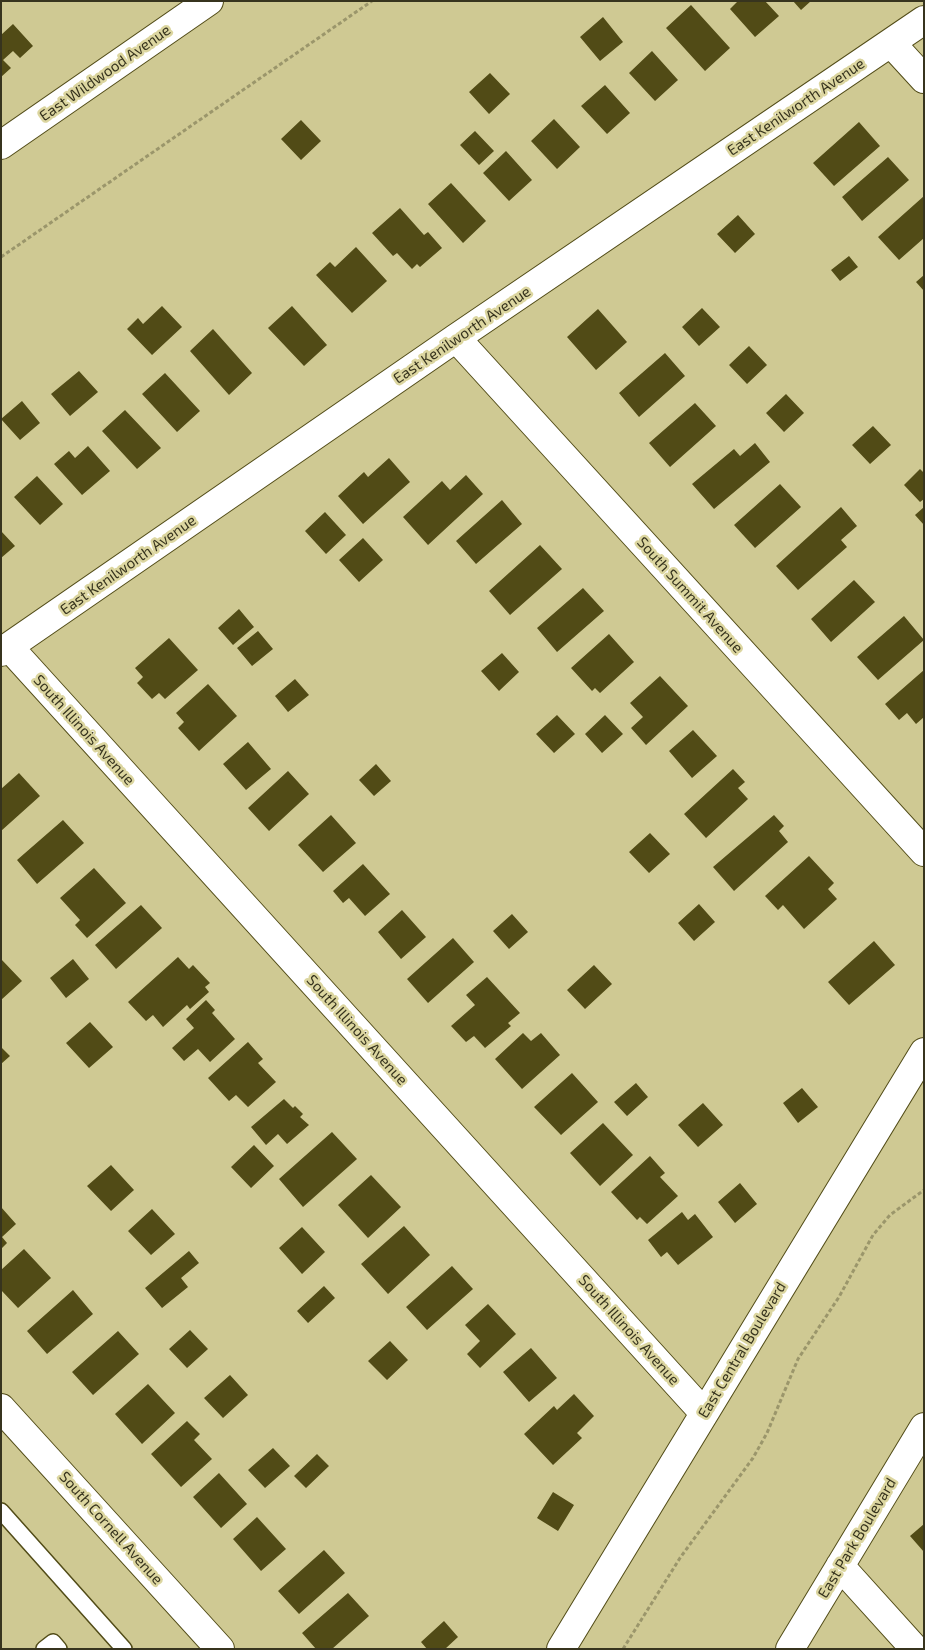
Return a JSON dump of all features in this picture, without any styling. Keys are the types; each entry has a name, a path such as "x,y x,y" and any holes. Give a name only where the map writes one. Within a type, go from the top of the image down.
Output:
{"street":[{"name":"East Wildwood Avenue","path":"1,145 209,1"},
{"name":"East Kenilworth Avenue","path":"5,650 456,338 924,20"},
{"path":"891,42 924,79"},
{"name":"South Summit Avenue","path":"456,338 924,852"},
{"name":"South Illinois Avenue","path":"5,650 704,1413"},
{"name":"East Central Boulevard","path":"561,1649 924,1052"},
{"name":"South Cornell Avenue","path":"3,1413 220,1649"},
{"name":"East Park Boulevard","path":"790,1649 924,1428"},
{"path":"840,1566 915,1649"}],"lane":[{"path":"1,1511 124,1649"},
{"path":"44,1649 53,1642 59,1649"}],"path":[{"path":"1,257 372,1"},
{"path":"623,1649 680,1558 753,1458 767,1433 798,1359 839,1297 873,1235 890,1215 924,1190"}],"building":[{"path":"738,1 765,1 779,16 755,37 730,9"},
{"path":"793,1 811,1 801,10"},
{"path":"691,5 730,48 705,71 666,28"},
{"path":"603,17 623,42 600,61 580,37"},
{"path":"13,24 33,46 20,58 13,51 3,60 11,68 1,77 1,35"},
{"path":"652,51 678,80 655,101 629,73"},
{"path":"490,73 510,94 489,114 469,92"},
{"path":"605,85 630,113 607,134 581,106"},
{"path":"554,119 580,147 557,169 531,141"},
{"path":"301,120 321,141 301,160 281,139"},
{"path":"859,122 880,146 834,186 813,163"},
{"path":"475,131 494,151 479,165 460,145"},
{"path":"506,151 532,180 509,201 483,173"},
{"path":"888,157 909,180 862,221 842,197"},
{"path":"451,183 486,221 463,243 428,204"},
{"path":"924,196 924,238 899,260 878,237"},
{"path":"400,208 424,235 428,232 442,248 420,267 417,264 412,269 397,253 393,256 372,233"},
{"path":"738,215 755,234 735,253 717,234"},
{"path":"356,247 387,281 352,313 316,275 330,262 335,267"},
{"path":"849,256 858,267 840,281 831,270"},
{"path":"924,275 924,291 916,282"},
{"path":"162,306 182,327 152,355 127,329 138,318 143,324"},
{"path":"292,306 327,345 304,366 268,328"},
{"path":"702,308 720,327 699,346 682,327"},
{"path":"598,309 627,342 596,370 567,337"},
{"path":"213,329 252,373 229,395 190,351"},
{"path":"749,346 767,365 747,384 729,365"},
{"path":"665,353 685,376 639,417 619,393"},
{"path":"79,371 98,392 70,416 51,394"},
{"path":"165,373 200,411 177,432 142,394"},
{"path":"786,394 804,413 784,432 766,413"},
{"path":"22,401 40,423 20,440 1,419"},
{"path":"695,403 716,426 670,467 649,443"},
{"path":"125,410 161,448 137,469 102,431"},
{"path":"873,426 891,445 870,464 852,445"},
{"path":"755,443 770,462 714,509 692,484 734,449 740,456"},
{"path":"88,446 110,471 82,495 54,464 69,451 75,458"},
{"path":"389,458 410,482 363,524 338,496 364,472 368,477"},
{"path":"920,469 924,473 924,499 920,502 904,485"},
{"path":"466,475 483,494 428,545 403,517 442,481 450,490"},
{"path":"37,476 63,504 40,525 14,497"},
{"path":"780,484 801,507 755,548 734,525"},
{"path":"502,500 522,524 476,564 456,541"},
{"path":"841,507 857,526 841,540 847,547 798,590 776,566"},
{"path":"924,507 924,525 915,515"},
{"path":"325,512 346,535 326,554 305,531"},
{"path":"1,531 15,546 1,558"},
{"path":"363,538 383,560 359,582 339,560"},
{"path":"540,545 562,569 510,615 489,591"},
{"path":"854,580 875,602 831,642 811,619"},
{"path":"583,588 604,611 557,652 537,628"},
{"path":"239,609 254,627 233,645 218,628"},
{"path":"904,616 924,640 878,680 857,657"},
{"path":"258,631 273,649 252,666 237,648"},
{"path":"609,634 634,662 600,693 595,688 592,691 571,668"},
{"path":"169,638 198,670 165,699 159,693 152,699 137,683 143,677 135,668"},
{"path":"502,653 519,672 499,691 481,671"},
{"path":"924,670 924,717 916,724 907,713 899,720 885,704"},
{"path":"660,676 688,706 646,745 631,728 643,717 630,703"},
{"path":"295,679 309,695 288,712 275,696"},
{"path":"208,684 237,716 199,751 178,728 184,722 176,713"},
{"path":"557,715 575,734 554,753 536,734"},
{"path":"605,715 623,734 602,753 585,734"},
{"path":"693,730 717,756 692,778 669,751"},
{"path":"248,742 271,769 246,790 223,764"},
{"path":"376,764 391,781 374,796 359,780"},
{"path":"733,769 745,782 738,788 748,799 706,838 684,814"},
{"path":"288,771 309,794 269,831 248,808"},
{"path":"19,773 40,796 1,831 1,789"},
{"path":"331,815 356,843 323,872 298,845"},
{"path":"774,815 784,826 779,831 788,842 734,891 713,867"},
{"path":"63,820 84,843 37,884 17,860"},
{"path":"650,833 670,854 649,873 629,852"},
{"path":"809,856 834,883 828,889 837,899 804,929 783,905 778,910 765,896"},
{"path":"363,864 390,894 365,916 349,898 343,903 333,891"},
{"path":"94,868 126,903 87,938 75,925 80,920 60,898"},
{"path":"699,904 715,922 694,941 678,923"},
{"path":"141,905 162,928 116,969 95,945"},
{"path":"402,910 426,937 401,959 378,932"},
{"path":"512,914 528,932 509,949 493,931"},
{"path":"453,938 474,962 428,1003 407,979"},
{"path":"874,941 895,965 849,1005 828,982"},
{"path":"178,957 189,969 193,965 210,983 205,987 209,992 190,1009 187,1005 163,1027 153,1015 146,1021 128,1002"},
{"path":"1,959 22,981 1,1000"},
{"path":"73,959 89,979 66,998 50,978"},
{"path":"594,965 612,984 585,1009 567,990"},
{"path":"487,977 520,1013 508,1023 511,1026 485,1048 474,1036 466,1042 451,1026 475,1005 466,995"},
{"path":"206,1000 215,1010 212,1013 235,1039 210,1062 198,1049 184,1061 172,1048 194,1028 186,1019"},
{"path":"90,1022 113,1047 89,1068 66,1043"},
{"path":"523,1033 531,1041 541,1033 560,1055 522,1089 495,1059"},
{"path":"248,1042 263,1059 258,1063 276,1082 248,1107 236,1095 229,1101 208,1078"},
{"path":"1,1047 10,1056 1,1064"},
{"path":"572,1073 598,1102 561,1135 534,1107"},
{"path":"636,1083 648,1097 627,1116 614,1102"},
{"path":"802,1088 818,1107 798,1123 783,1103"},
{"path":"284,1099 303,1114 300,1117 309,1125 287,1144 278,1134 266,1145 251,1127"},
{"path":"703,1103 723,1125 698,1147 678,1125"},
{"path":"603,1123 633,1155 600,1186 570,1153"},
{"path":"332,1132 357,1159 303,1207 279,1179"},
{"path":"254,1145 274,1166 251,1188 231,1167"},
{"path":"650,1156 665,1173 660,1177 678,1196 647,1224 640,1217 637,1220 611,1192"},
{"path":"111,1165 134,1190 111,1211 87,1186"},
{"path":"371,1175 401,1207 368,1238 338,1205"},
{"path":"740,1183 757,1204 735,1223 718,1202"},
{"path":"1,1207 16,1224 2,1237 7,1243 1,1249"},
{"path":"152,1209 175,1234 151,1255 128,1231"},
{"path":"682,1212 688,1220 695,1214 713,1237 678,1265 667,1252 661,1257 648,1240"},
{"path":"404,1226 430,1255 388,1294 361,1264"},
{"path":"302,1227 325,1252 302,1274 279,1248"},
{"path":"24,1249 51,1278 18,1308 1,1290 1,1270"},
{"path":"189,1251 199,1263 181,1278 188,1287 162,1308 145,1288"},
{"path":"452,1266 473,1289 427,1330 406,1307"},
{"path":"324,1286 335,1298 308,1323 297,1311"},
{"path":"73,1290 93,1314 47,1354 27,1331"},
{"path":"488,1304 516,1334 480,1368 467,1354 480,1341 465,1325"},
{"path":"190,1330 208,1349 187,1368 169,1349"},
{"path":"118,1331 139,1354 93,1395 72,1372"},
{"path":"390,1341 408,1360 387,1380 368,1361"},
{"path":"531,1348 557,1378 529,1402 503,1372"},
{"path":"230,1375 248,1395 223,1418 204,1398"},
{"path":"148,1384 175,1413 142,1444 115,1414"},
{"path":"574,1394 594,1416 577,1433 582,1438 553,1465 524,1434 554,1406 557,1410"},
{"path":"187,1421 200,1434 194,1440 212,1459 181,1487 151,1454"},
{"path":"273,1448 290,1466 265,1488 248,1470"},
{"path":"317,1454 329,1466 306,1488 294,1476"},
{"path":"219,1473 247,1504 221,1528 193,1497"},
{"path":"553,1492 574,1505 558,1531 537,1518"},
{"path":"257,1517 286,1549 261,1571 233,1539"},
{"path":"924,1524 924,1552 910,1536"},
{"path":"324,1550 345,1573 299,1614 278,1591"},
{"path":"348,1593 369,1616 332,1649 316,1649 302,1633"},
{"path":"444,1621 458,1637 445,1649 427,1649 421,1642"}]}
